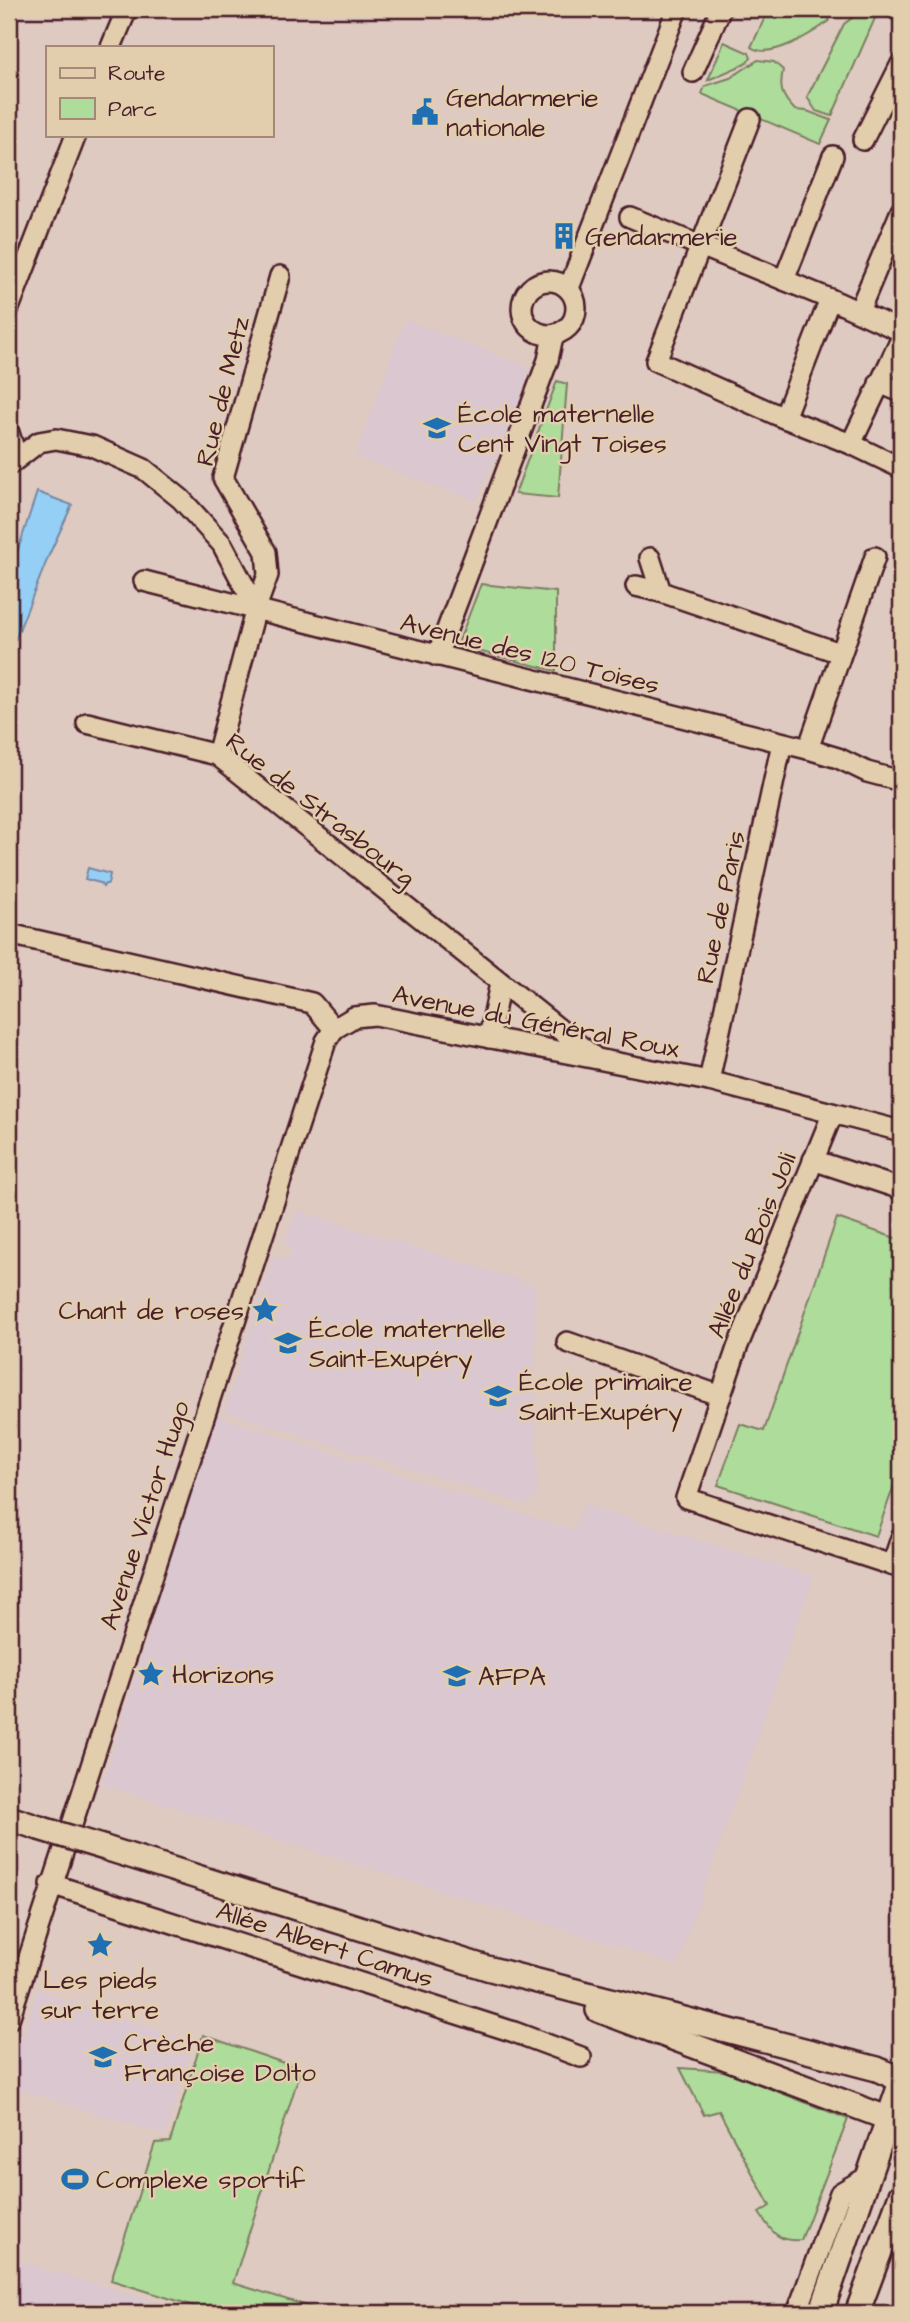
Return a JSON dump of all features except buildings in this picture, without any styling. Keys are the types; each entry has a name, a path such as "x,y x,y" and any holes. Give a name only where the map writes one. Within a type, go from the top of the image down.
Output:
{"main road":[{"path":"9,1818 486,1968 877,2069 901,2081 894,2122 867,2177 821,2313"},
{"path":"486,1968 894,2122"},
{"path":"857,2313 901,2195"}],"street":[{"path":"111,46 127,9"},
{"path":"569,288 677,9"},
{"path":"693,72 721,9"},
{"path":"896,9 901,11"},
{"path":"863,140 901,64"},
{"path":"751,119 656,361 901,468"},
{"path":"9,308 76,136"},
{"path":"784,280 833,156"},
{"path":"859,311 901,211"},
{"path":"630,217 859,311 901,331"},
{"name":"Rue de Metz","path":"217,755 256,608 268,575 265,552 223,478 280,276"},
{"path":"554,280 569,288 576,302 575,317 567,329 553,335 538,334 527,325 521,312 523,297 530,287 541,281 554,280"},
{"path":"784,418 830,299"},
{"path":"437,656 548,360 553,335"},
{"path":"851,444 901,339"},
{"path":"879,383 901,392"},
{"path":"9,433 13,462 39,442 56,439 92,446 144,469 181,499 222,544 256,608"},
{"path":"808,749 875,557"},
{"path":"650,558 661,592"},
{"name":"Avenue des 120 Toises","path":"144,581 808,749 838,758 867,772 901,780"},
{"path":"636,586 661,592 840,653"},
{"name":"Rue de Strasbourg","path":"87,723 217,755 598,1060"},
{"name":"Rue de Paris","path":"709,1081 782,744"},
{"path":"9,934 312,1003 334,1029"},
{"path":"489,1038 500,983"},
{"name":"Avenue du Général Roux","path":"334,1029 354,1017 375,1015 709,1081 901,1131"},
{"name":"Avenue Victor Hugo","path":"9,2019 326,1041 334,1029"},
{"name":"Allée du Bois Joli","path":"832,1115 737,1348 686,1498 896,1566 901,1538"},
{"path":"814,1160 901,1189"},
{"path":"567,1342 721,1395"},
{"name":"Allée Albert Camus","path":"51,1884 514,2032 581,2057"},
{"path":"797,2313 840,2193 867,2177"}],"shaded area":[{"name":"École maternelle Cent Vingt Toises","path":"408,320 530,368 519,403 476,501 355,457 402,325"},
{"path":"297,1210 535,1285 537,1496 525,1505 224,1412 272,1258 289,1258 292,1249 285,1241"},
{"name":"AFPA","path":"215,1415 573,1530 583,1504 814,1576 677,1965 102,1785"},
{"name":"Crèche Françoise Dolto","path":"38,1988 72,2003 195,2042 165,2135 11,2087 11,2072"},
{"path":"9,2259 194,2313 9,2313"}],"green space":[{"path":"769,9 830,9 829,21 791,44 769,51 759,50 751,47"},
{"path":"856,15 876,16 832,116 816,111 807,97 844,24"},
{"path":"724,42 749,53 751,58 745,64 708,80"},
{"path":"758,60 774,62 783,70 782,92 795,110 807,111 831,120 820,144 702,94 705,86 730,78"},
{"path":"557,381 567,384 558,498 515,494"},
{"path":"481,584 556,592 556,671 462,647 459,641"},
{"path":"837,1218 901,1240 901,1466 876,1536 718,1485 740,1424 764,1431"},
{"path":"203,2035 301,2069 233,2283 330,2313 216,2313 111,2280 155,2143 170,2142"},
{"path":"680,2068 725,2071 848,2119 801,2240 780,2237 771,2230 759,2213 770,2206 719,2111 704,2115"}],"water":[{"path":"37,492 72,505 9,655 9,577"},
{"path":"88,868 110,874 108,884 103,887 100,883 85,879"}],"place":[{"name":"Gendarmerie nationale","path":"425,112"},
{"name":"Gendarmerie","path":"564,236"},
{"name":"École maternelle Cent Vingt Toises","path":"437,428"},
{"name":"Chant de roses","path":"265,1310"},
{"name":"École maternelle Saint-Exupéry","path":"288,1343"},
{"name":"École primaire Saint-Exupéry","path":"498,1396"},
{"name":"Horizons","path":"151,1674"},
{"name":"AFPA","path":"457,1676"},
{"name":"Les pieds sur terre","path":"100,1945"},
{"name":"Crèche Françoise Dolto","path":"103,2057"},
{"name":"Complexe sportif","path":"75,2179"}]}
